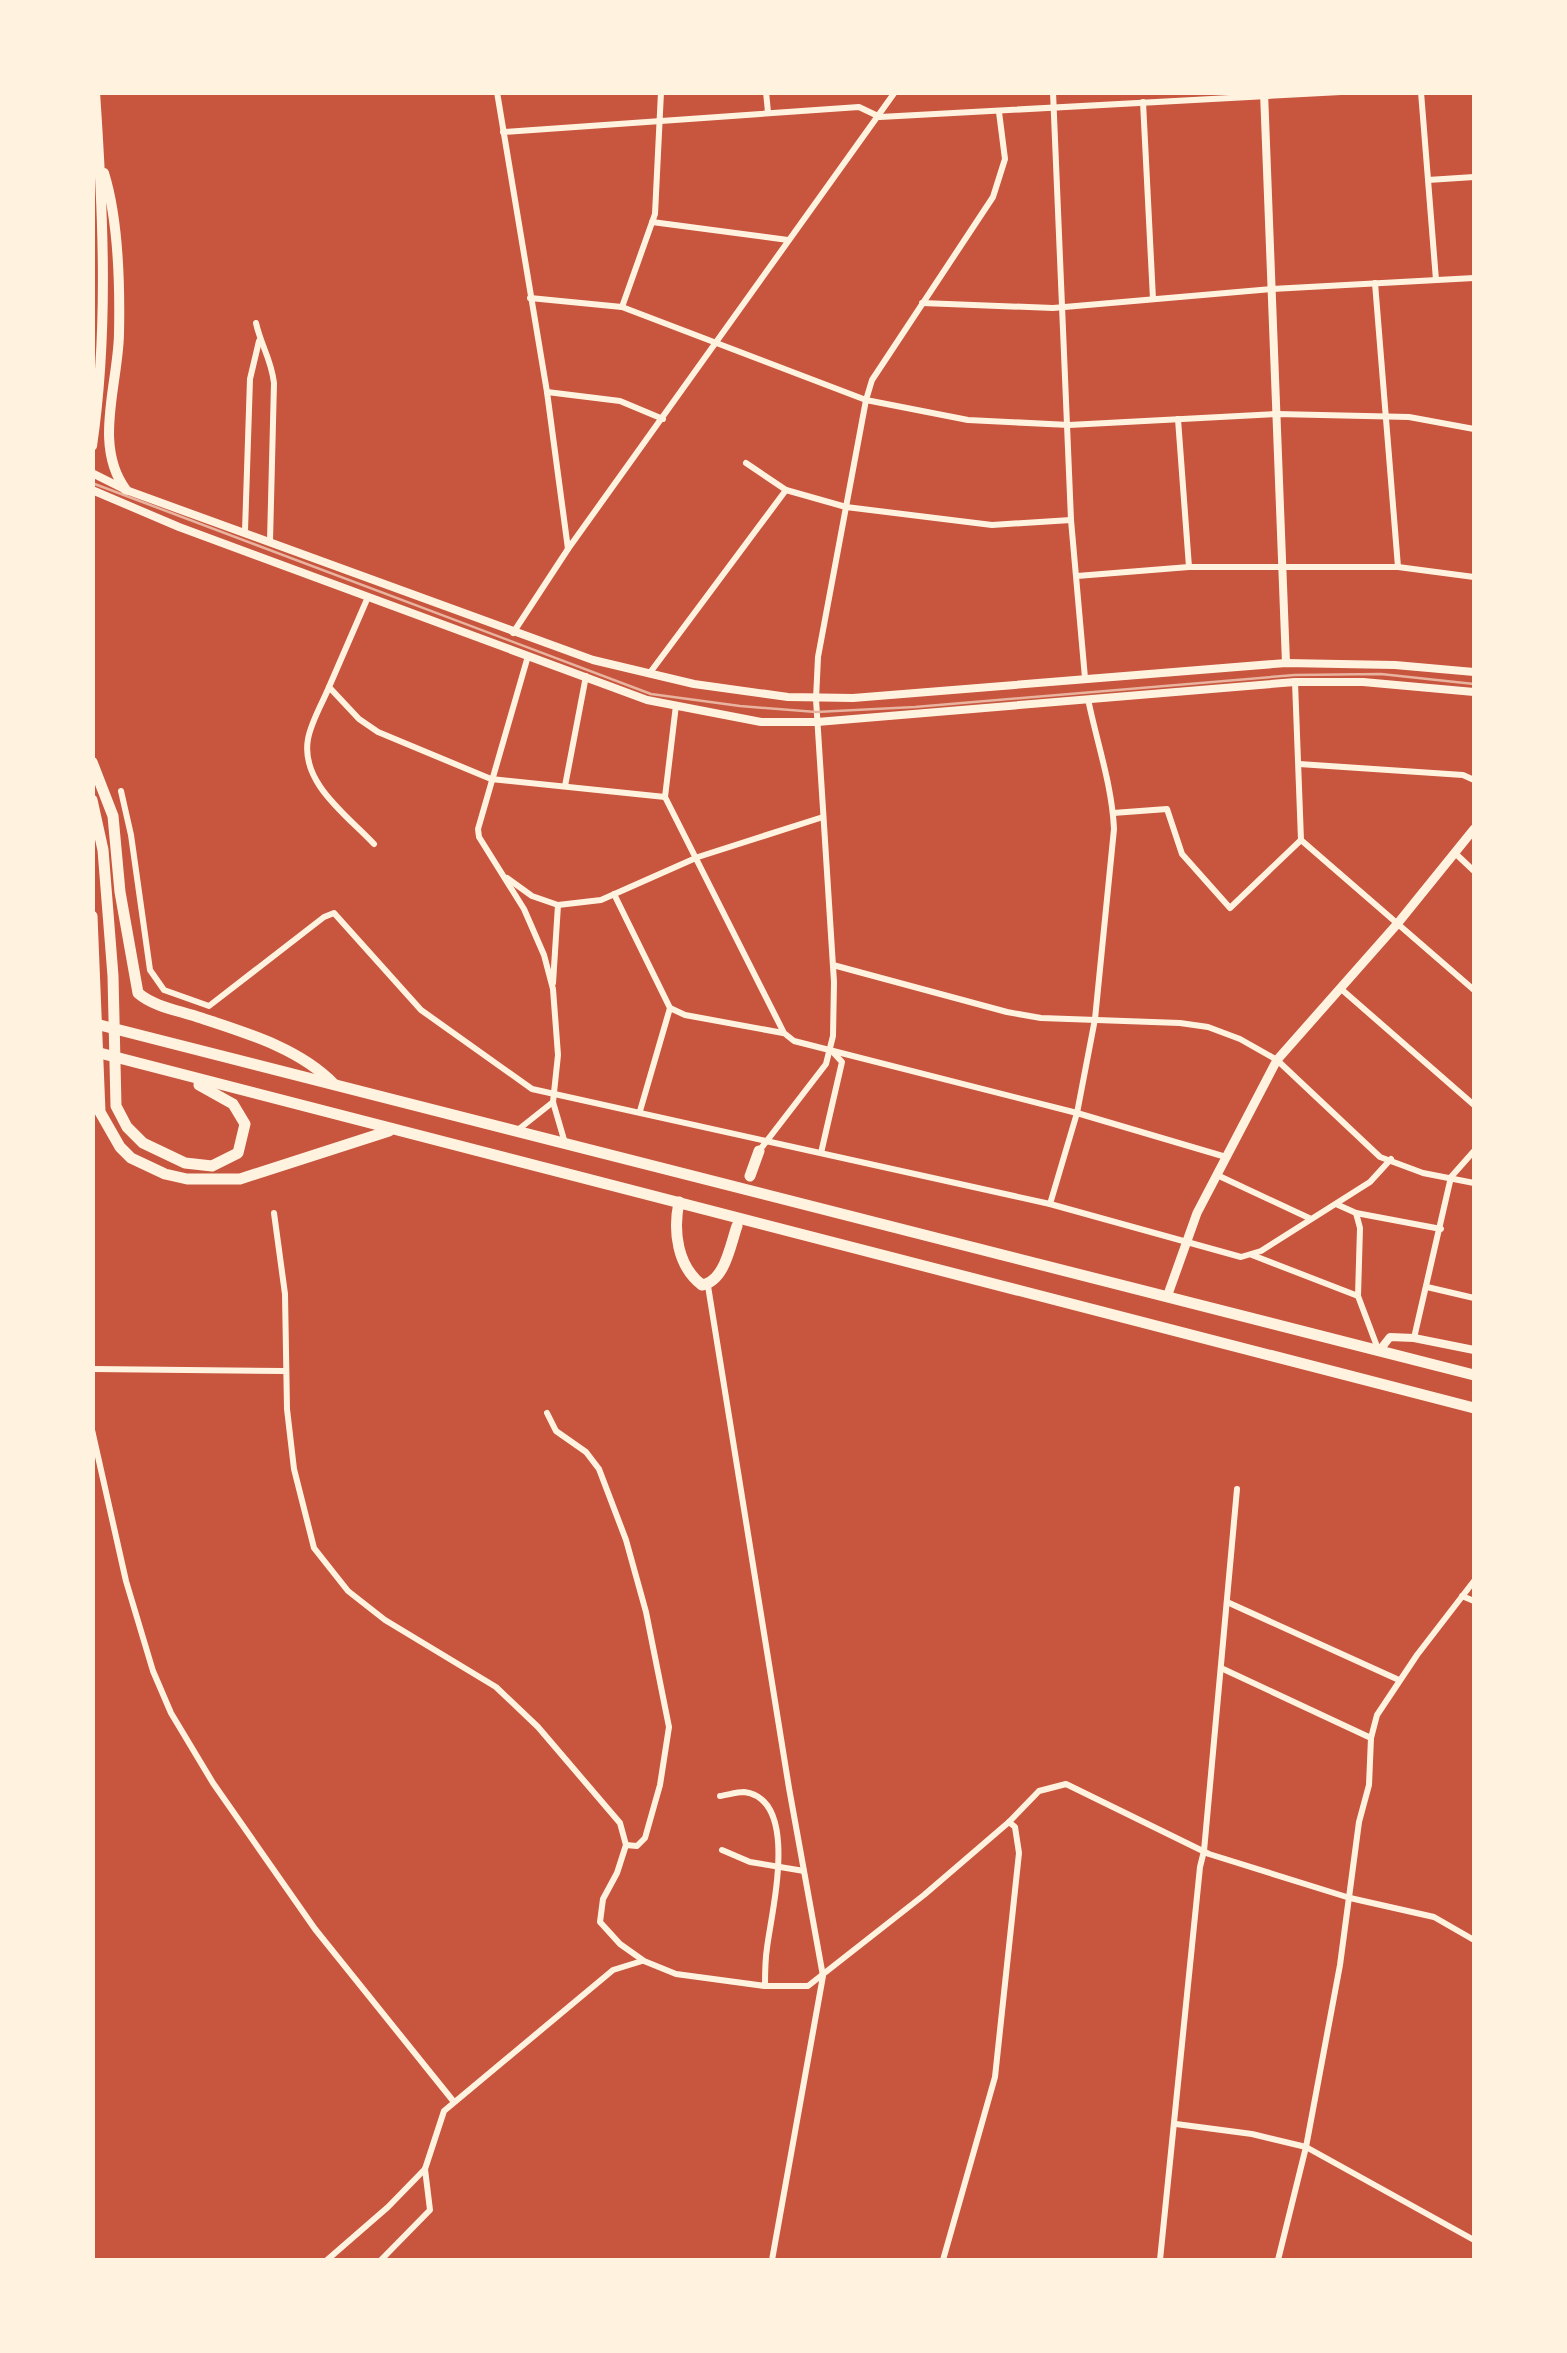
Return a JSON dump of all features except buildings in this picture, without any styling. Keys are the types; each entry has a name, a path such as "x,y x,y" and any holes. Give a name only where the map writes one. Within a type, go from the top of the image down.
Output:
{"highway":[{"path":"92,762 113,816 120,892 138,992 163,1006 256,1036 318,1068 334,1084"},
{"path":"92,800 103,850 113,976 116,1106 127,1127 144,1142 184,1163 212,1166 238,1153 246,1124 241,1113 224,1098 178,1074"},
{"path":"92,916 100,1112 131,1158 165,1174 187,1179 240,1178 393,1130"},
{"path":"92,1024 1474,1375"},
{"path":"92,1051 1474,1408"},
{"path":"750,1176 763,1146"},
{"path":"680,1202 678,1247 696,1281 708,1286 721,1273 737,1226"}],"main road":[{"path":"92,446 103,352 100,156 95,92"},
{"path":"100,156 111,206 119,334 107,448 115,476 126,490"},
{"path":"1167,1297 1186,1242 1276,1060 1474,829"}],"street":[{"path":"497,92 547,392 568,549"},
{"path":"622,307 656,214 660,92"},
{"path":"766,92 768,112"},
{"path":"514,633 568,549 895,92"},
{"path":"1054,92 1071,520 1085,678"},
{"path":"503,132 859,107 880,118 1341,92"},
{"path":"1421,92 1436,280"},
{"path":"1264,95 1286,664"},
{"path":"1143,102 1153,299"},
{"path":"763,1146 807,1093 826,1064 830,1049 832,965 817,722 818,657 866,400 872,380 993,196 1006,158 999,112"},
{"path":"1428,180 1474,178"},
{"path":"652,222 788,240"},
{"path":"922,303 1064,307 1272,289 1474,278"},
{"path":"1375,284 1398,567"},
{"path":"530,298 622,307 866,400 968,420 1069,425 1277,414 1408,417 1474,429"},
{"path":"256,323 260,340 271,358 274,383 270,540"},
{"path":"244,532 250,379 260,340"},
{"path":"547,392 620,401 663,419"},
{"path":"1178,419 1189,568"},
{"path":"746,463 786,490 846,507 992,524 1071,520"},
{"path":"92,473 126,490 514,633 648,675 712,687 816,699 1286,664 1343,663 1474,672"},
{"path":"92,490 178,527 647,700 761,722 817,722 1296,682 1363,682 1474,692"},
{"path":"648,675 786,490"},
{"path":"1077,576 1189,568 1398,567 1474,577"},
{"path":"368,597 308,741 313,774 324,794 374,844"},
{"path":"528,655 478,829 537,939 553,989"},
{"path":"564,786 586,676"},
{"path":"1296,682 1301,840 1474,990"},
{"path":"329,687 378,732 491,778 665,797"},
{"path":"1050,1204 1077,1113 1095,1019 1113,812 1088,699"},
{"path":"676,705 665,797 784,1033 794,1041 1077,1113 1226,1157"},
{"path":"1299,764 1464,775 1474,780"},
{"path":"121,791 153,977 164,990 209,1006 334,913 421,1010 532,1089 554,1098 640,1112 763,1146 821,1153 1050,1204 1242,1257 1252,1255 1370,1182 1391,1159"},
{"path":"1113,812 1167,809 1182,854 1230,908 1301,840"},
{"path":"502,874 532,896 558,905 600,900 698,857 823,816"},
{"path":"1456,854 1474,872"},
{"path":"614,894 670,1008 685,1015 784,1033"},
{"path":"558,905 553,989 558,1055 554,1098 565,1143"},
{"path":"832,965 1041,1018 1180,1023 1208,1028 1276,1060 1380,1157 1474,1183"},
{"path":"1340,988 1474,1105"},
{"path":"640,1112 670,1008"},
{"path":"821,1153 842,1062 830,1049"},
{"path":"516,1131 554,1098"},
{"path":"1414,1338 1451,1177 1474,1150"},
{"path":"1217,1175 1310,1218"},
{"path":"1335,1203 1356,1213 1441,1229"},
{"path":"274,1213 285,1294 284,1371 294,1469 314,1548 348,1591 385,1620 496,1686 604,1802 620,1823 626,1845 603,1899 600,1922 620,1944 644,1961 676,1974 764,1986 808,1986 1009,1822 1039,1792 1066,1784 1204,1852 1350,1898 1434,1917 1474,1940"},
{"path":"1356,1213 1360,1228 1358,1296 1379,1351 1390,1338 1414,1338 1474,1350"},
{"path":"1252,1255 1358,1296"},
{"path":"708,1286 823,1976 772,2260"},
{"path":"1426,1287 1474,1298"},
{"path":"92,1368 284,1371"},
{"path":"547,1414 556,1431 586,1452 598,1469 626,1540 646,1612 669,1727 660,1785 645,1838 638,1846 626,1845"},
{"path":"92,1430 126,1581 153,1671 172,1713 214,1784 315,1929 454,2102"},
{"path":"1160,2260 1204,1852 1237,1489"},
{"path":"1278,2260 1306,2148 1369,1785 1371,1738 1377,1715 1474,1581"},
{"path":"1462,1596 1474,1601"},
{"path":"1227,1602 1399,1680"},
{"path":"1221,1668 1371,1738"},
{"path":"720,1796 744,1792 766,1805 776,1831 778,1867 764,1986"},
{"path":"943,2260 995,2077 1018,1854 1015,1827 1009,1822"},
{"path":"722,1850 734,1858 804,1871"},
{"path":"381,2260 430,2210 425,2169 444,2110 613,1970 644,1961"},
{"path":"1176,2124 1252,2134 1306,2148 1474,2240"},
{"path":"326,2260 425,2169"}],"tram line":[{"path":"92,483 651,694 816,712 1295,675 1381,674 1474,684"}]}
